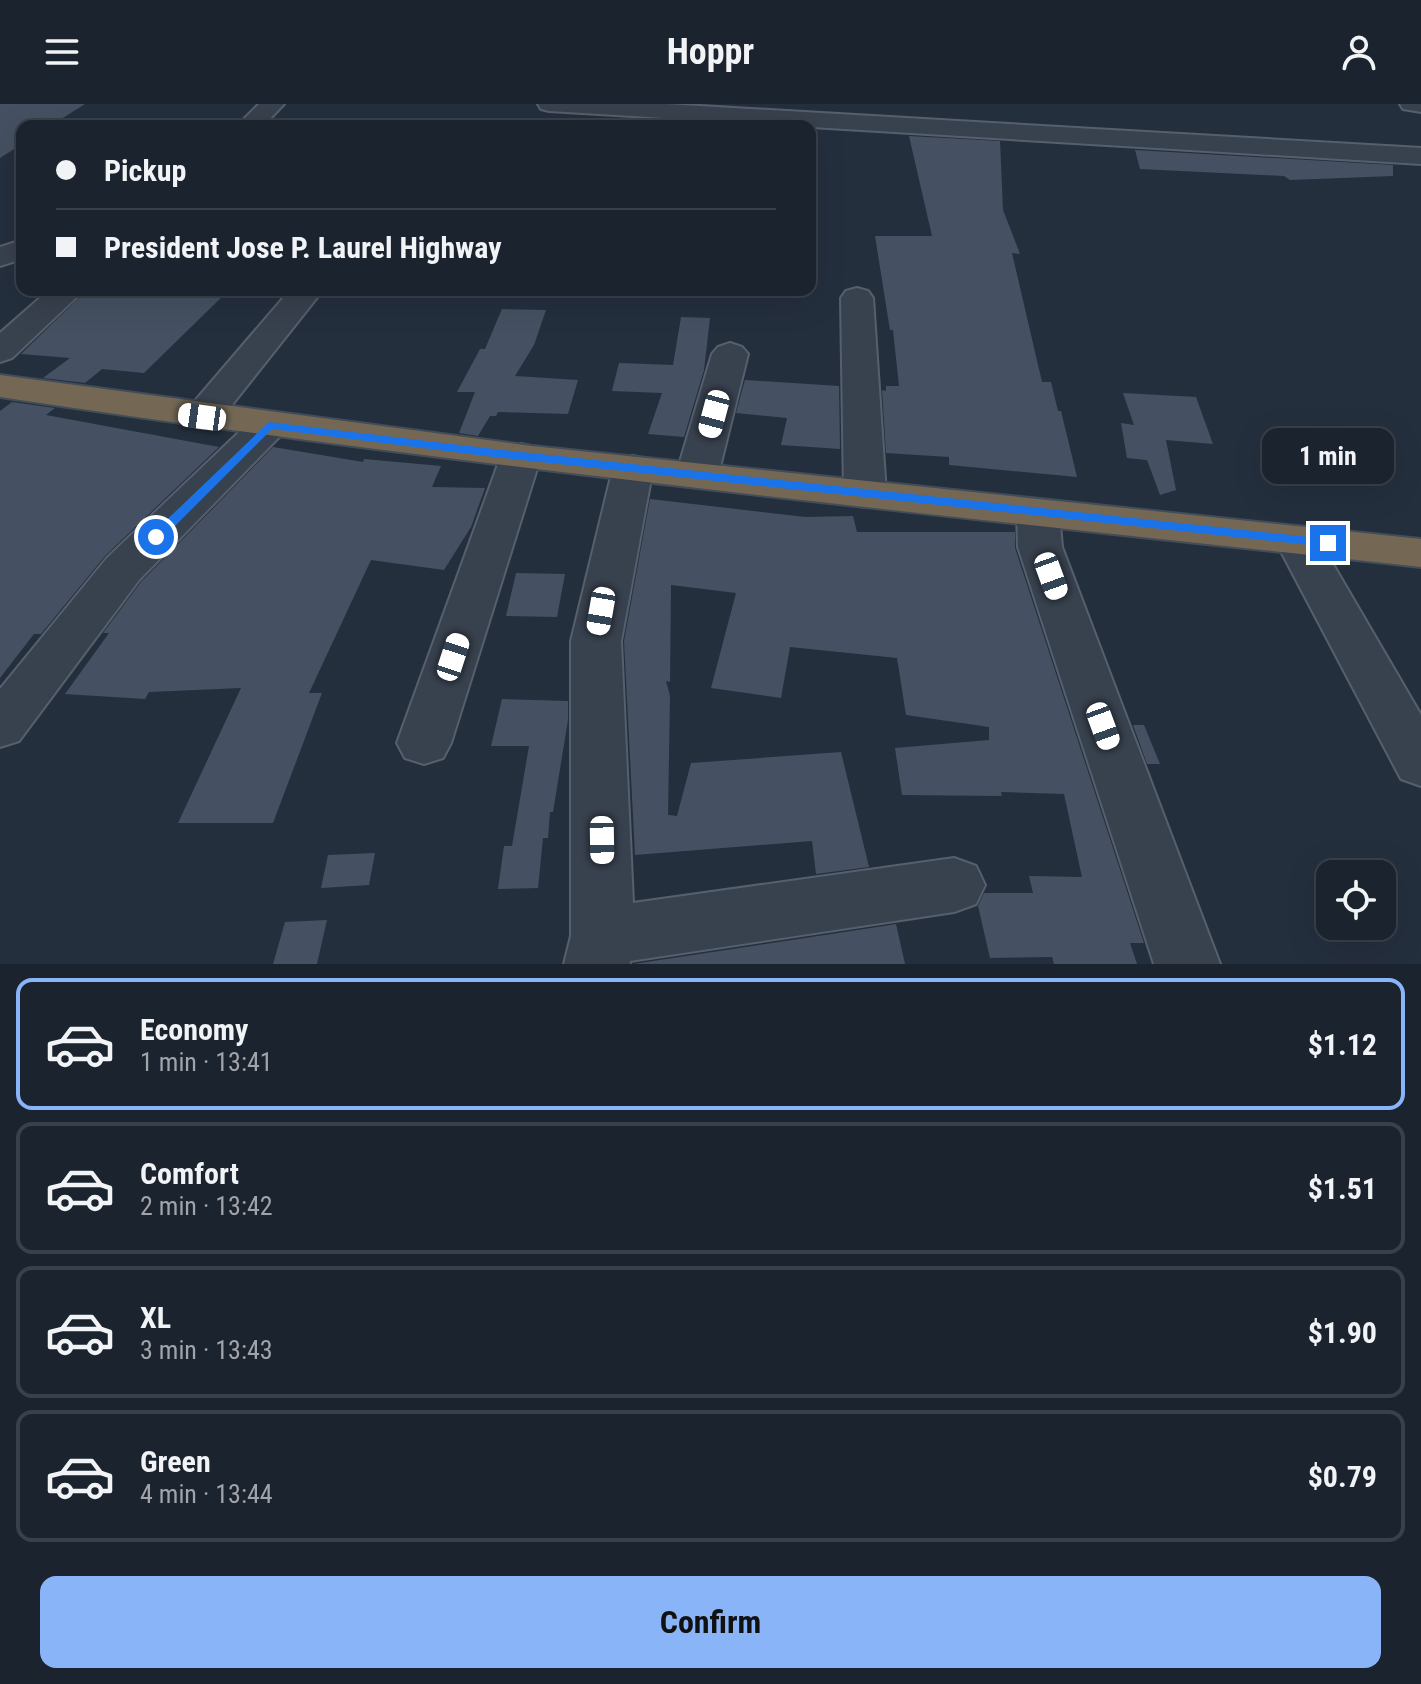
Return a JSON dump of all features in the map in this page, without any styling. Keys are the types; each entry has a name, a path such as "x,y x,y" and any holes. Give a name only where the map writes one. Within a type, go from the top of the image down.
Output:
{"highway":[{"path":"0,386 202,417 521,456 1421,553"}],"street":[{"path":"256,120 273,104"},
{"path":"549,104 1421,156"},
{"path":"1411,104 1421,105"},
{"path":"0,351 61,296"},
{"path":"202,417 302,296"},
{"path":"857,298 865,494"},
{"path":"697,475 730,354"},
{"path":"0,727 123,569 269,425"},
{"path":"424,743 521,456"},
{"path":"633,468 606,582 596,641 600,950 954,885"},
{"path":"1038,513 1040,547 1187,964"},
{"path":"1297,540 1407,715 1421,764"}],"building":[{"path":"0,104 85,104 60,120 16,120 16,148 0,158"},
{"path":"909,136 1000,141 1003,210 1020,254 1012,253 1042,382 1051,382 1077,477 949,465 949,457 886,453 882,390 886,391 886,386 899,386 893,330 890,330 875,236 932,236"},
{"path":"1135,150 1393,165 1393,176 1290,180 1284,176 1140,169"},
{"path":"81,296 223,296 144,373 102,369 85,383 43,378 70,358 21,354"},
{"path":"502,309 546,310 534,345 515,376 578,380 568,414 498,412 496,416 490,416 478,436 459,433 475,392 457,392 480,349 485,349"},
{"path":"681,317 710,318 704,370 684,437 648,434 662,393 612,391 619,363 673,365"},
{"path":"745,380 839,386 840,449 781,445 787,418 736,413"},
{"path":"1123,393 1196,397 1213,444 1166,440 1176,490 1160,495 1147,460 1127,458 1121,423 1134,425"},
{"path":"12,402 55,408 46,415 219,447 105,556 41,634 34,634 0,678 0,411"},
{"path":"273,447 363,462 364,459 441,466 432,487 485,488 471,527 444,570 371,560 309,693 322,693 273,823 178,823 241,688 149,692 145,699 65,694 109,633 103,633 141,582"},
{"path":"650,499 805,517 853,516 857,532 1015,532 1015,548 1144,943 1130,943 1137,964 1054,964 1052,957 990,958 978,906 984,893 1033,893 1029,876 1082,877 1064,794 902,795 895,748 989,740 989,727 906,715 897,658 790,647 781,698 711,688 736,593 671,585 670,682 666,681 670,696 668,815 677,816 691,763 841,752 869,867 816,874 812,841 635,855 624,641"},
{"path":"516,573 565,574 557,617 506,616"},
{"path":"502,699 568,701 568,720 548,838 543,838 538,888 498,889 504,846 512,846 529,746 491,746"},
{"path":"1133,725 1144,725 1160,764 1147,764"},
{"path":"375,853 369,885 321,888 328,855"},
{"path":"327,920 317,964 273,964 285,922"},
{"path":"896,924 905,964 633,964 884,926"}],"route":[{"path":"156,537 269,425 494,453 1328,543"}]}
